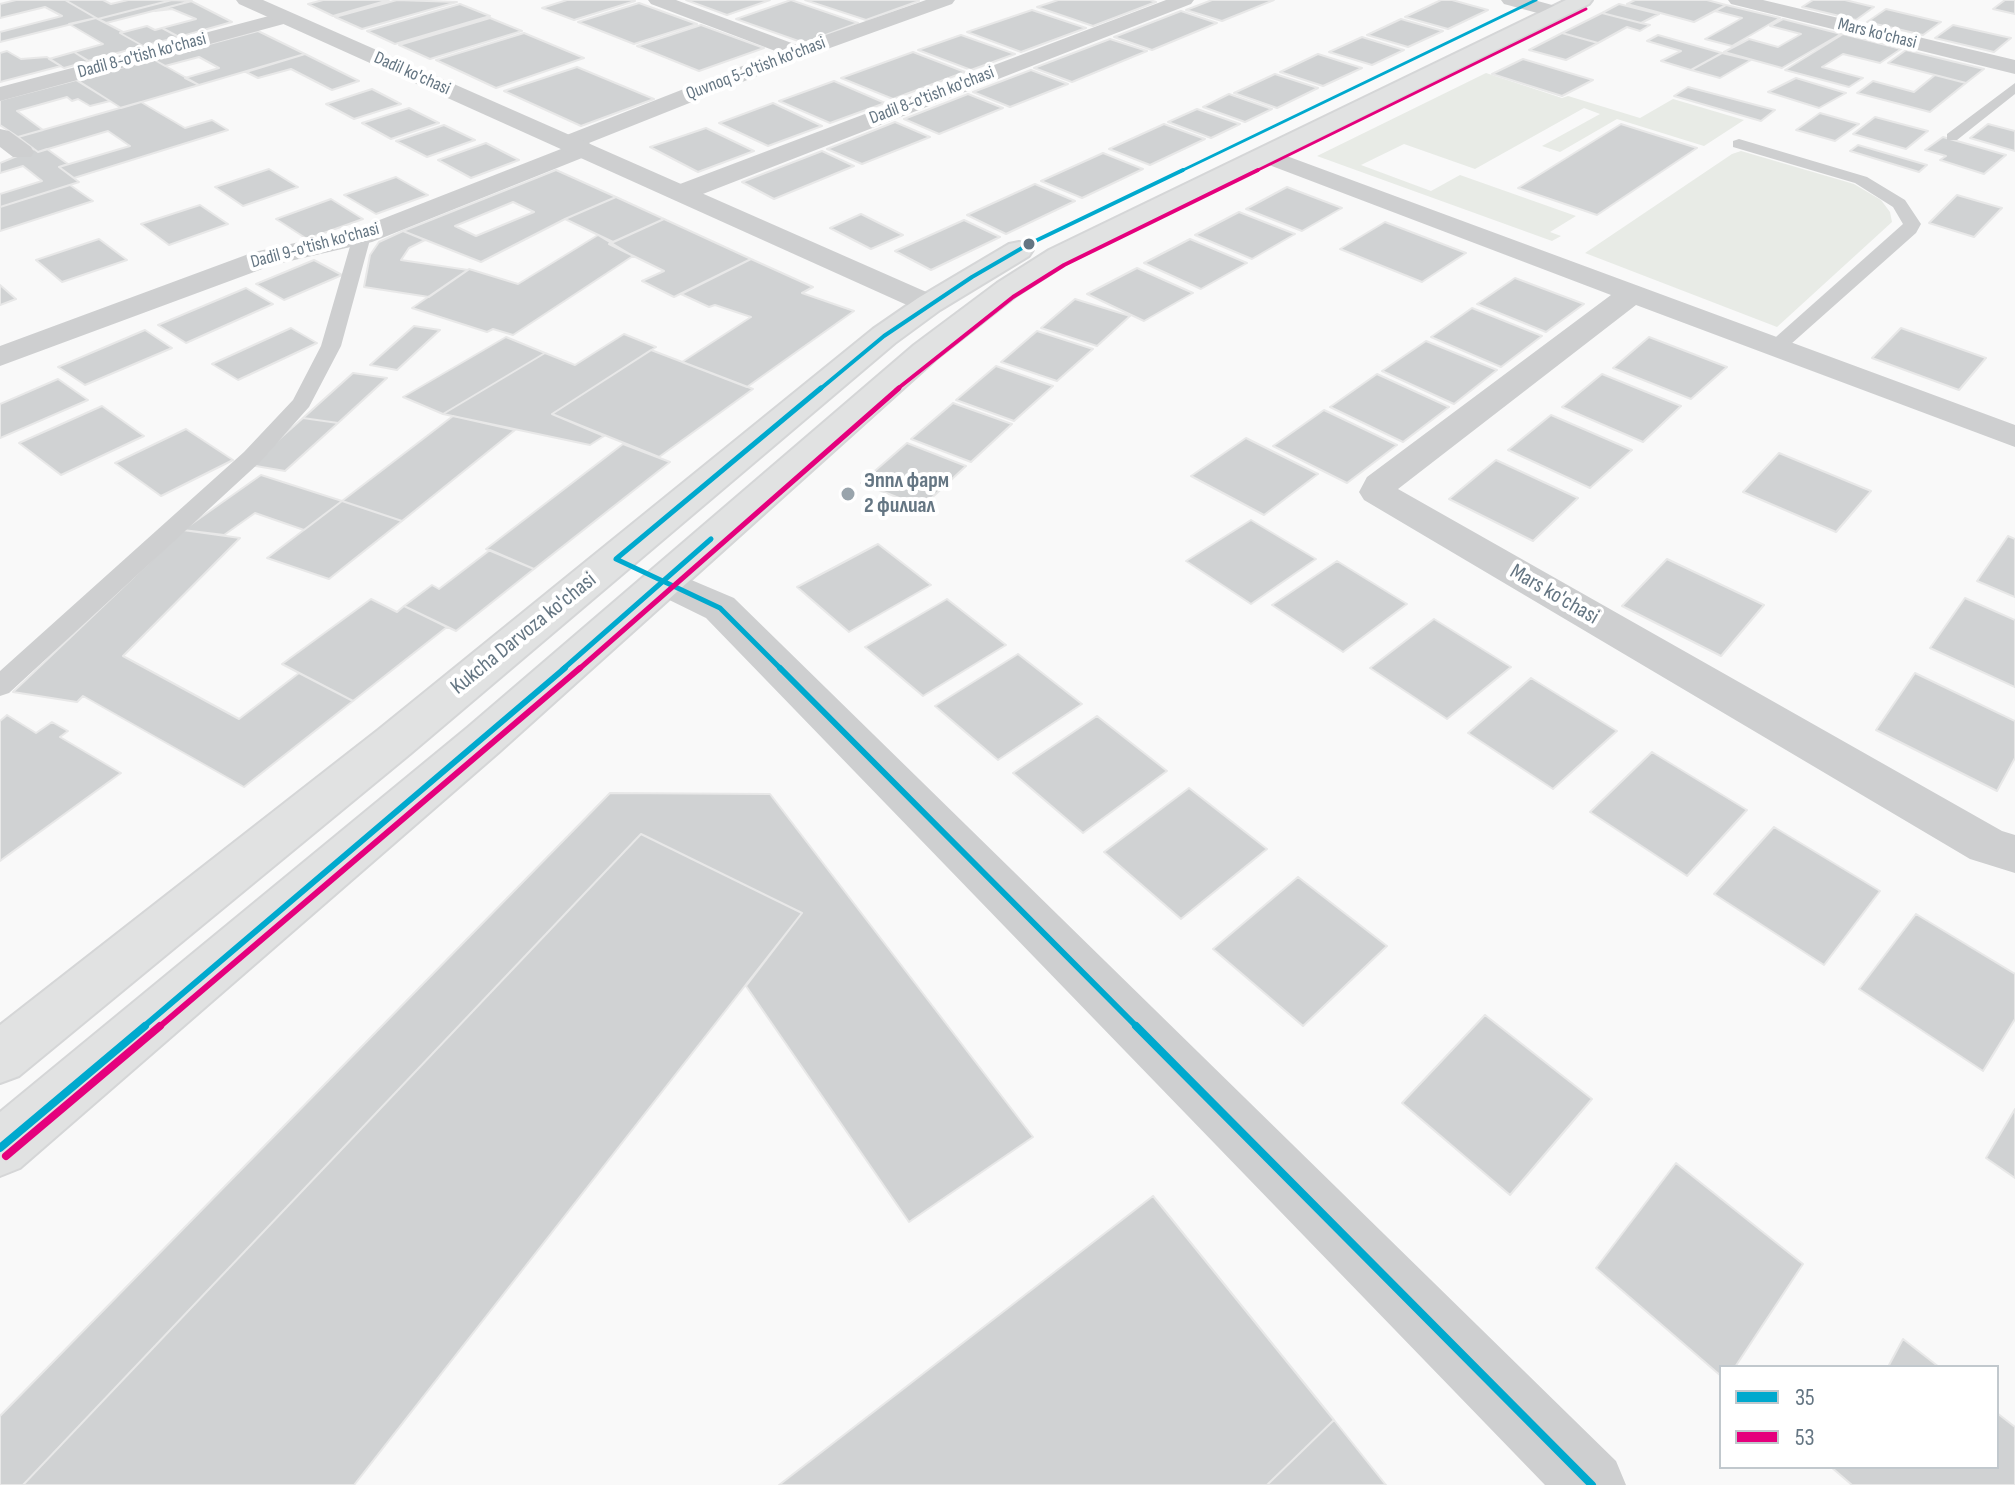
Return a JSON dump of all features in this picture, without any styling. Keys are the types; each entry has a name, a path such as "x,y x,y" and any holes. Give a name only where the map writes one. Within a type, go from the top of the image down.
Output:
{"main road":[{"name":"Kukcha Darvoza ko'chasi","path":"0,1058 616,559 884,336 929,304 1029,244 1542,3"},
{"name":"Kukcha Darvoza ko'chasi","path":"0,1148 483,740 965,320 1059,256 1265,155 1542,3"},
{"path":"1236,145 1265,155"},
{"path":"929,304 965,320"},
{"path":"616,559 663,581"}],"street":[{"name":"Dadil ko'chasi","path":"246,0 929,304"},
{"path":"658,0 797,52"},
{"name":"Quvnoq 5-o'tish ko'chasi","path":"576,146 797,52 945,0"},
{"name":"Dadil 8-o'tish ko'chasi","path":"681,193 1184,0"},
{"name":"Mars ko'chasi","path":"1738,0 2015,67"},
{"name":"Dadil 8-o'tish ko'chasi","path":"0,94 284,18"},
{"path":"0,136 22,152"},
{"name":"Dadil 9-o'tish ko'chasi","path":"0,357 264,258 362,236 576,146"},
{"path":"1265,155 2015,437"},
{"name":"Mars ko'chasi","path":"1632,293 1380,485 1377,492 1987,845 2015,854"},
{"path":"663,581 720,608 1592,1485"}],"lane":[{"path":"1952,137 2015,87"},
{"path":"1739,144 1861,180 1899,204 1912,224 1775,348"},
{"path":"0,686 252,457 302,403 331,346 362,236"}],"shaded area":[{"path":"1486,73 1562,98 1568,96 1640,118 1673,99 1744,120 1704,146 1617,119 1560,152 1542,146 1600,114 1584,108 1475,169 1404,144 1361,165 1431,191 1460,175 1576,216 1550,232 1561,236 1552,241 1317,156"},
{"path":"1741,151 1854,184 1881,200 1890,212 1892,222 1777,327 1585,253 1732,154"}],"building":[{"path":"16,0 65,0 96,18 0,42 0,32 62,16 45,7 0,18 0,4"},
{"path":"65,0 103,0 111,4 128,0 172,0 98,19"},
{"path":"172,0 192,1 106,23 98,19"},
{"path":"323,0 389,0 333,16 308,4"},
{"path":"397,0 457,2 362,29 335,17"},
{"path":"567,0 635,1 574,20 542,8"},
{"path":"686,0 770,0 727,15"},
{"path":"791,0 858,23 804,43 736,19"},
{"path":"805,0 916,0 919,1 866,20"},
{"path":"1058,0 1156,2 1093,26 1037,7"},
{"path":"1212,0 1274,0 1222,21 1186,10"},
{"path":"1441,0 1488,10 1448,29 1405,17"},
{"path":"1635,0 1707,0 1726,5 1694,22 1627,4"},
{"path":"1813,0 1845,0 1874,7 1856,20 1802,7"},
{"path":"2005,0 2015,0 2015,14 1993,9"},
{"path":"191,1 232,22 179,37 162,28 196,19 172,9 155,11"},
{"path":"639,3 697,24 634,44 578,22"},
{"path":"460,4 490,16 395,44 367,31"},
{"path":"1619,4 1659,14 1641,23 1602,13"},
{"path":"1726,5 1780,18 1732,46 1705,39 1742,18 1715,11"},
{"path":"1886,9 1941,22 1923,35 1867,22"},
{"path":"1032,10 1086,28 1021,52 967,32"},
{"path":"1181,11 1217,23 1152,50 1114,37"},
{"path":"1602,13 1650,25 1640,31 1627,27 1598,43 1562,33"},
{"path":"96,18 143,46 88,61 74,52 103,44 69,24"},
{"path":"490,18 522,31 430,59 399,45"},
{"path":"1401,19 1443,31 1408,47 1367,35"},
{"path":"1783,19 1841,34 1782,68 1724,52 1749,39 1778,47 1801,34 1770,26"},
{"path":"701,25 764,48 699,71 637,46"},
{"path":"1953,25 2011,38 1994,52 1935,38"},
{"path":"147,26 155,30 162,28 179,37 143,46 120,33"},
{"path":"258,31 305,54 199,85 185,78 219,68 199,57 165,66 153,59"},
{"path":"524,33 584,58 496,88 436,60"},
{"path":"1562,33 1598,43 1566,60 1529,50"},
{"path":"1843,34 1901,49 1880,63 1843,54 1822,67 1863,78 1849,87 1785,70"},
{"path":"961,35 1015,54 971,70 918,50"},
{"path":"1658,35 1722,53 1691,70 1661,61 1681,51 1647,41"},
{"path":"1362,37 1404,50 1372,65 1329,52"},
{"path":"1110,39 1147,51 1072,82 1034,68"},
{"path":"1906,50 1984,69 1966,83 1888,63"},
{"path":"7,51 21,59 47,57 61,66 0,82 0,53"},
{"path":"74,52 89,61 64,68 49,59"},
{"path":"913,52 965,72 893,99 841,78"},
{"path":"1722,53 1751,60 1720,78 1691,70"},
{"path":"305,54 359,81 332,90 291,69 258,78 246,72"},
{"path":"1318,54 1362,68 1323,86 1280,72"},
{"path":"153,59 199,85 121,108 77,80"},
{"path":"1523,59 1593,80 1562,96 1492,74"},
{"path":"577,67 654,99 581,126 504,91"},
{"path":"1031,70 1068,84 1010,107 973,92"},
{"path":"1275,74 1318,88 1277,108 1234,93"},
{"path":"1935,75 1966,83 1930,112 1857,93 1873,81 1914,92"},
{"path":"1796,78 1846,93 1819,108 1768,92"},
{"path":"76,80 110,101 90,106 67,97 17,111 43,130 18,137 0,125 0,100"},
{"path":"834,81 885,103 830,123 779,101"},
{"path":"1688,87 1775,110 1761,121 1674,96"},
{"path":"372,89 401,104 354,119 326,104"},
{"path":"968,94 1003,108 939,134 904,119"},
{"path":"1229,94 1272,109 1245,122 1203,107"},
{"path":"141,102 185,128 212,120 228,130 74,178 59,167 130,146 108,131 38,152 18,137"},
{"path":"773,103 822,126 768,146 719,123"},
{"path":"409,108 439,123 391,139 362,123"},
{"path":"1197,109 1240,124 1211,138 1168,122"},
{"path":"1820,113 1859,124 1835,141 1796,130"},
{"path":"1875,117 1928,131 1906,149 1853,134"},
{"path":"895,122 930,137 862,164 827,149"},
{"path":"1164,124 1205,139 1150,165 1109,149"},
{"path":"1621,124 1697,148 1597,215 1518,188"},
{"path":"1988,124 2015,131 2015,151 1970,138"},
{"path":"444,125 475,140 427,157 396,141"},
{"path":"706,128 754,151 698,172 650,147"},
{"path":"1943,137 2006,155 1984,174 1940,160 1946,156 1925,150"},
{"path":"486,143 519,160 471,178 438,160"},
{"path":"1858,145 1927,165 1919,172 1850,151"},
{"path":"34,149 38,152 47,149 68,164 59,167 79,182 0,207 0,194 42,181 23,166 0,173 0,163"},
{"path":"822,151 854,166 774,199 742,182"},
{"path":"1103,153 1143,169 1082,198 1041,181"},
{"path":"269,169 298,187 243,206 215,187"},
{"path":"556,170 616,197 481,262 403,231","holes":["513,202 534,212 476,236 455,226"]},
{"path":"396,177 428,195 376,214 344,195"},
{"path":"1035,184 1075,201 1006,234 967,215"},
{"path":"70,185 93,201 0,231 0,207"},
{"path":"1287,187 1342,208 1302,231 1246,209"},
{"path":"1957,195 2002,208 1974,237 1929,223"},
{"path":"616,197 664,219 613,242 565,219"},
{"path":"331,199 363,219 307,239 276,219"},
{"path":"200,205 228,224 169,245 141,224"},
{"path":"1239,212 1295,234 1252,259 1195,235"},
{"path":"861,214 903,235 871,249 830,228"},
{"path":"664,219 751,259 674,297 642,281 664,271 609,244"},
{"path":"964,220 1000,237 931,270 895,251"},
{"path":"1385,222 1466,253 1422,282 1340,249"},
{"path":"403,231 425,240 409,248 401,260 468,270 429,297 364,287 370,255 379,242"},
{"path":"598,235 633,256 513,335 493,329 487,332 412,308 469,269 518,284"},
{"path":"99,239 127,260 62,282 36,260"},
{"path":"1190,239 1247,263 1201,289 1144,263"},
{"path":"751,259 813,287 802,293 854,311 747,387 682,362 751,317 715,305 709,307 681,294"},
{"path":"314,260 342,275 284,300 256,284"},
{"path":"1137,268 1193,293 1144,321 1087,294"},
{"path":"1515,278 1584,304 1546,332 1477,304"},
{"path":"0,285 16,299 0,305"},
{"path":"246,288 273,304 186,343 158,325"},
{"path":"1075,299 1130,316 1097,346 1041,328"},
{"path":"1472,308 1542,336 1501,367 1431,337"},
{"path":"414,326 440,330 397,370 370,365"},
{"path":"291,328 317,343 238,380 212,364"},
{"path":"1901,328 1986,358 1959,390 1872,358"},
{"path":"145,330 172,348 85,385 58,367"},
{"path":"1037,331 1093,349 1057,381 1001,362"},
{"path":"624,334 656,347 552,414 604,436 590,445 443,414 545,353 575,365"},
{"path":"506,337 545,353 443,414 403,397"},
{"path":"1649,337 1727,367 1691,399 1613,368"},
{"path":"1426,341 1497,370 1454,404 1382,371"},
{"path":"651,350 753,389 659,457 552,414"},
{"path":"996,366 1053,386 1014,421 956,400"},
{"path":"353,373 387,378 338,423 303,418"},
{"path":"1377,374 1449,407 1403,442 1330,407"},
{"path":"1602,374 1681,406 1643,442 1562,407"},
{"path":"58,379 88,400 0,438 0,404"},
{"path":"953,403 1012,424 971,462 911,439"},
{"path":"102,406 144,436 61,475 19,443"},
{"path":"1324,410 1397,445 1347,483 1273,446"},
{"path":"1551,415 1632,450 1590,488 1508,450"},
{"path":"453,416 515,430 402,521 342,501"},
{"path":"303,418 338,423 285,471 250,465"},
{"path":"186,429 233,460 161,496 115,463"},
{"path":"1246,438 1318,474 1264,515 1191,476"},
{"path":"907,443 966,466 922,507 861,483"},
{"path":"623,444 670,462 534,569 486,549"},
{"path":"1779,453 1871,491 1836,532 1743,492"},
{"path":"1496,460 1578,498 1533,541 1449,499"},
{"path":"261,475 342,501 304,530 255,513 224,535 183,530"},
{"path":"342,501 402,521 329,579 267,558"},
{"path":"1251,520 1316,559 1251,604 1186,561"},
{"path":"183,530 240,538 123,656 239,719 299,673 353,701 244,787 83,696 77,702 13,692"},
{"path":"2008,536 2015,539 2015,597 1977,581"},
{"path":"878,544 931,585 849,632 797,587"},
{"path":"490,550 534,569 456,631 404,606 432,585 439,589"},
{"path":"1667,559 1764,605 1721,656 1622,606"},
{"path":"1337,561 1407,604 1343,652 1272,605"},
{"path":"1965,598 2015,620 2015,687 1930,648"},
{"path":"371,599 397,612 404,606 447,627 353,701 282,664"},
{"path":"947,599 1006,645 923,696 865,647"},
{"path":"1434,619 1511,667 1447,719 1370,668"},
{"path":"1018,654 1082,704 998,760 935,706"},
{"path":"1915,673 2015,721 2015,758 1997,791 1876,730"},
{"path":"1531,678 1617,731 1553,789 1468,733"},
{"path":"7,715 36,733 52,722 68,731 60,737 121,773 0,861 0,721"},
{"path":"1097,716 1167,771 1083,833 1013,773"},
{"path":"1652,752 1747,810 1687,876 1590,812"},
{"path":"1189,788 1267,849 1181,919 1104,852"},
{"path":"610,793 770,794 1033,1137 909,1222 746,986 802,913 641,834 23,1485 0,1485 0,1416"},
{"path":"1774,827 1880,891 1824,965 1714,894"},
{"path":"641,834 802,913 354,1485 23,1485"},
{"path":"1298,877 1387,946 1303,1026 1213,949"},
{"path":"1916,914 2015,974 2015,1019 1983,1071 1859,989"},
{"path":"1485,1015 1592,1099 1510,1195 1402,1103"},
{"path":"2015,1109 2015,1178 1986,1158"},
{"path":"1676,1163 1803,1264 1736,1365 1719,1365 1719,1374 1596,1268"},
{"path":"1153,1196 1334,1420 1267,1485 779,1485"},
{"path":"1903,1339 1936,1365 1889,1365"},
{"path":"1999,1415 2015,1427 2015,1485 1852,1485 1833,1469 1999,1469"},
{"path":"1334,1420 1386,1485 1267,1485"}],"transit line":[{"name":"35","path":"1536,0 1029,244 972,277 884,336 616,559 720,608 1592,1485"},
{"name":"53","path":"6,1156 489,748 931,360 1013,297 1064,265 1586,9"},
{"name":"35","path":"0,1148 483,740 711,539"}],"place":[{"name":"Эппл фарм 2 филиал","path":"848,494"}]}
